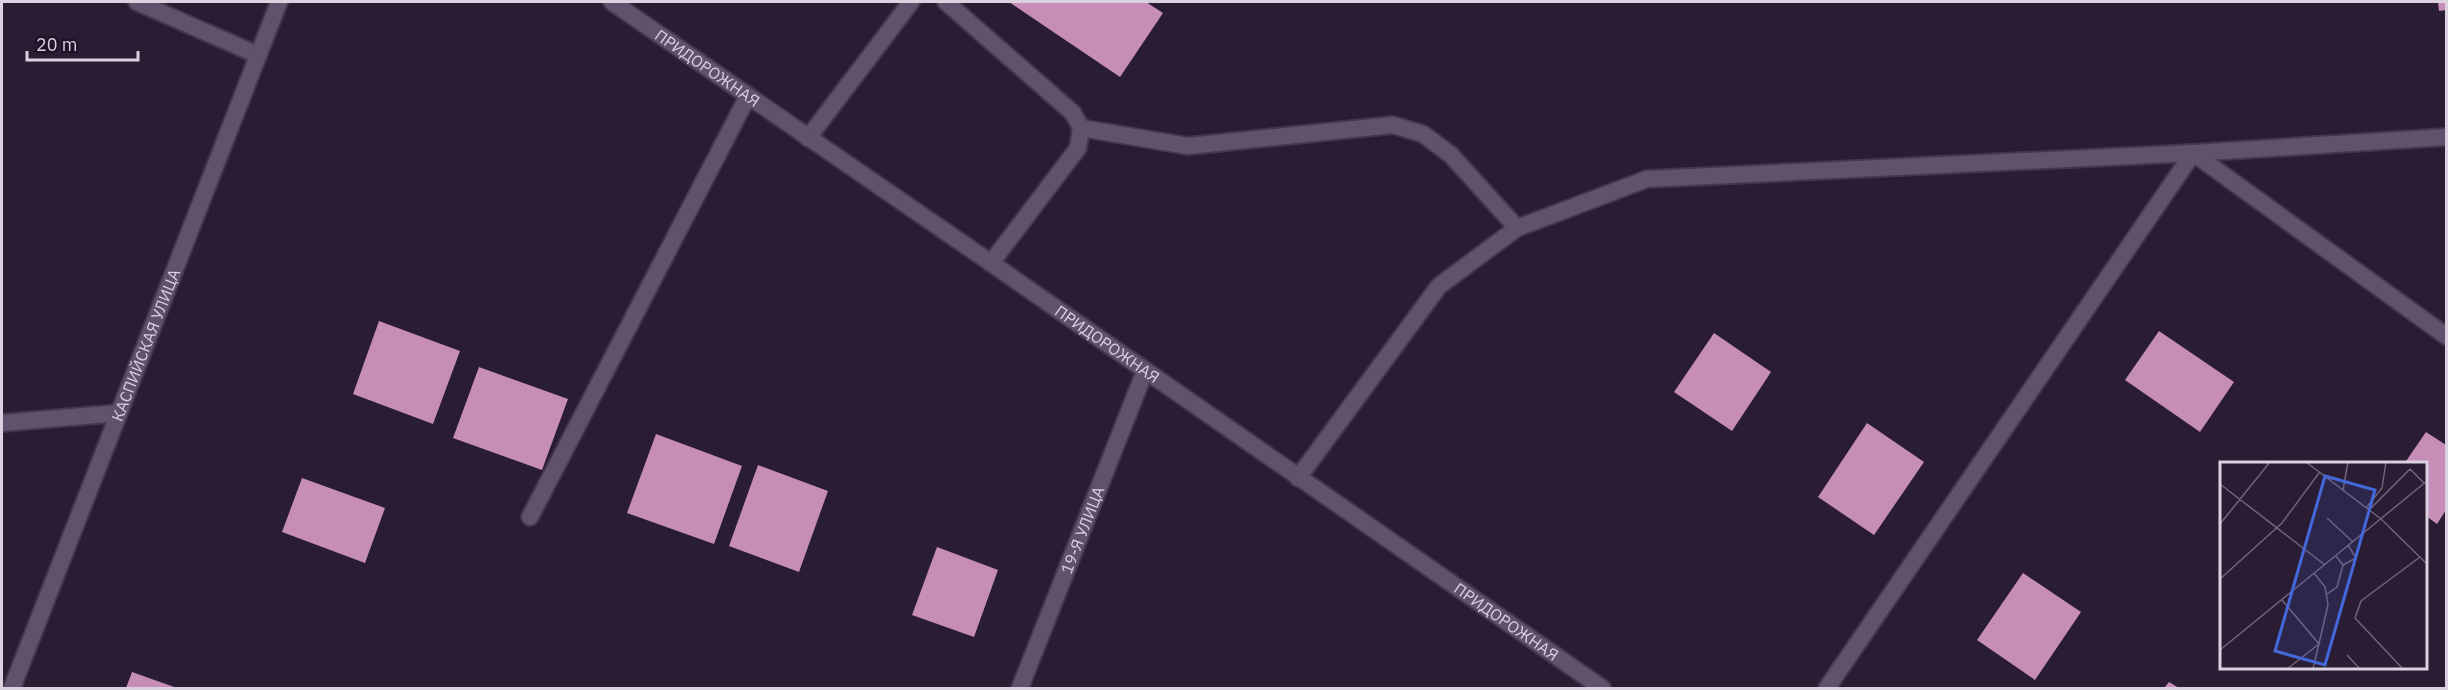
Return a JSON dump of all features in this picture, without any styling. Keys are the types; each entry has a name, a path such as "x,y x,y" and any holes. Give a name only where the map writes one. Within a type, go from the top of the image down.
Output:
{"street":[{"path":"137,2 258,55"},
{"name":"КАСПИЙСКАЯ УЛИЦА","path":"12,688 279,2"},
{"name":"ПРИДОРОЖНАЯ","path":"612,2 1602,688"},
{"path":"808,138 911,2"},
{"path":"946,2 1073,112 1081,128 1078,148 991,263"},
{"path":"530,517 748,96"},
{"path":"1081,128 1188,146 1393,125 1423,134 1451,155 1517,228"},
{"path":"1298,478 1439,286 1517,228 1647,179 2193,153 2446,137"},
{"path":"2193,153 2446,336"},
{"path":"1827,688 2193,153"},
{"name":"19-Я УЛИЦА","path":"1020,688 1145,371"},
{"path":"2,423 119,413"}],"building":[{"path":"1009,2 1146,2 1163,13 1120,77"},
{"path":"2438,2 2446,2 2446,10 2439,11"},
{"path":"379,321 460,351 433,424 353,394"},
{"path":"2159,331 2234,382 2200,432 2125,380"},
{"path":"1714,333 1771,372 1732,431 1674,392"},
{"path":"479,367 568,399 542,470 453,438"},
{"path":"1867,423 1924,462 1874,535 1818,497"},
{"path":"2426,432 2446,445 2446,510 2437,524 2427,517 2427,462 2405,462"},
{"path":"656,434 742,466 714,544 627,513"},
{"path":"758,465 828,491 799,572 729,546"},
{"path":"302,478 385,508 365,563 282,532"},
{"path":"937,547 998,570 974,637 912,615"},
{"path":"2023,573 2081,612 2035,680 1977,640"},
{"path":"132,672 177,688 126,688"},
{"path":"2169,682 2179,688 2164,688"}]}
